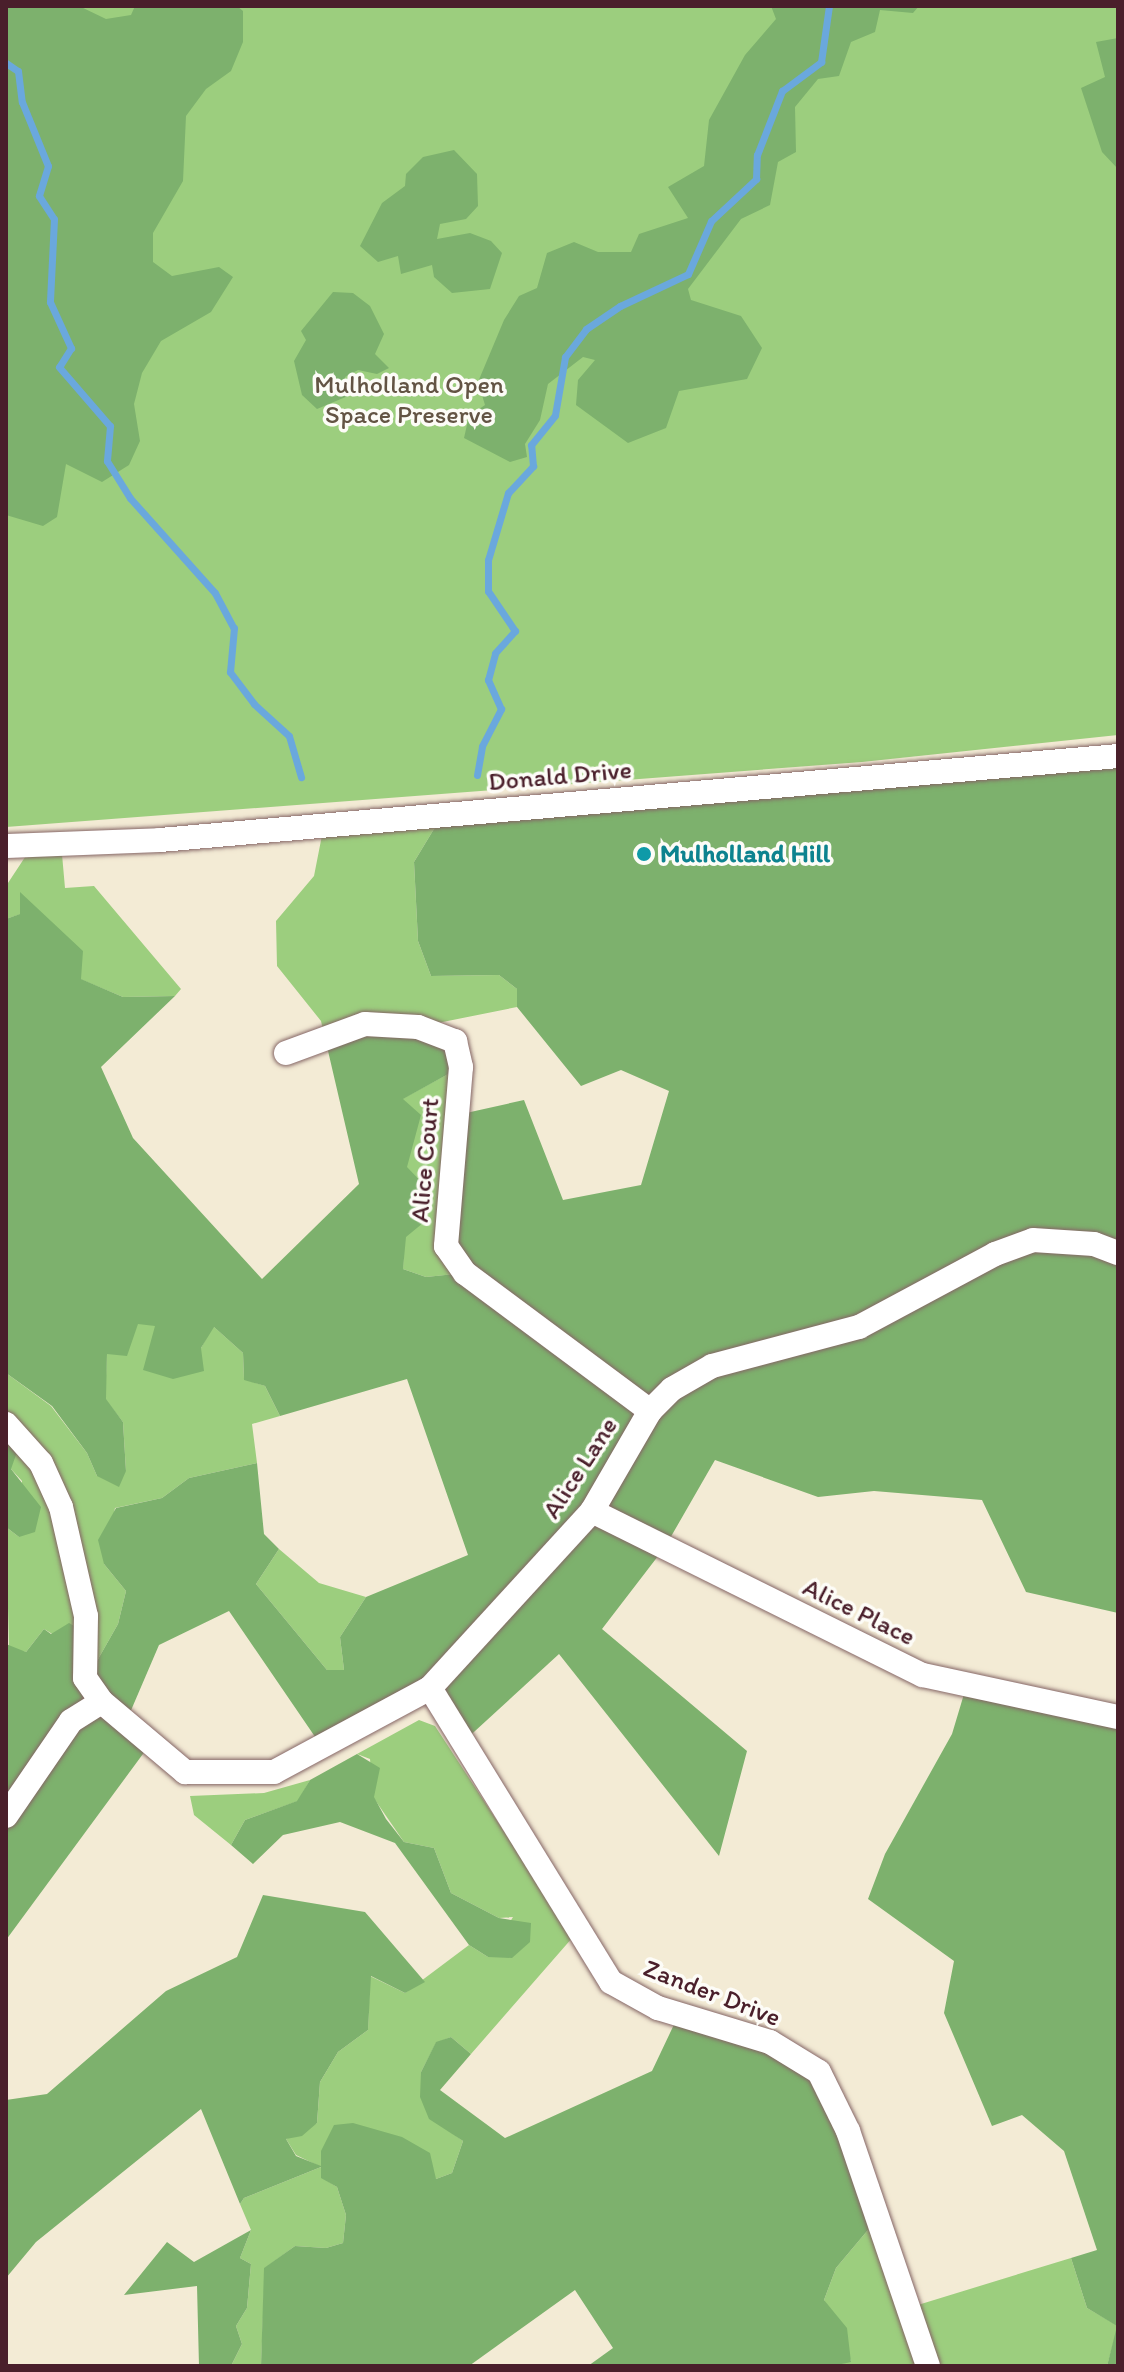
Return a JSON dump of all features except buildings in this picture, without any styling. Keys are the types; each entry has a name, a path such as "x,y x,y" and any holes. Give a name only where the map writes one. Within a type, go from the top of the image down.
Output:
{"street":[{"name":"Donald Drive","path":"6,846 160,840 1118,756"},
{"name":"Alice Court","path":"286,1053 365,1024 418,1027 455,1041 461,1067 446,1246 465,1273 650,1411"},
{"name":"Alice Lane","path":"102,1702 185,1772 274,1772 430,1688 592,1511 650,1411 672,1389 712,1366 859,1327 995,1254 1033,1240 1094,1244 1118,1253"},
{"path":"6,1424 41,1463 61,1507 86,1616 85,1678 102,1702 71,1721 6,1816"},
{"name":"Alice Place","path":"592,1511 923,1675 1118,1717"},
{"name":"Zander Drive","path":"430,1688 611,1982 658,2008 770,2042 819,2072 848,2131 928,2366"}],"green space":[{"name":"Mulholland Open Space Preserve","path":"6,6 1118,6 1118,735 862,762 6,827"},
{"path":"6,6 79,6 106,19 131,15 135,6 237,6 243,11 243,42 231,71 206,89 186,116 183,181 153,233 153,262 172,276 219,267 233,277 211,312 161,341 142,373 134,404 140,441 129,465 102,482 66,464 57,517 43,526 6,515"},
{"path":"771,6 919,6 913,13 880,10 875,32 851,42 839,76 818,79 795,107 796,152 778,162 770,205 741,219 688,289 691,300 741,316 762,348 747,379 679,391 666,428 628,443 576,405 578,380 595,360 583,357 548,384 540,420 525,444 527,457 510,462 464,438 469,416 485,405 478,382 504,320 519,296 537,288 547,253 574,242 598,252 631,252 639,234 688,218 668,187 704,166 709,120 745,55 776,19"},
{"path":"1118,38 1118,169 1102,152 1081,88 1105,77 1096,42"},
{"path":"454,150 477,174 478,206 466,219 440,224 437,239 470,233 491,241 502,253 490,289 452,293 434,277 432,265 401,274 398,256 378,262 360,246 382,203 405,186 406,174 423,157"},
{"path":"333,292 353,293 370,306 384,334 375,354 389,368 377,374 358,370 345,377 348,396 317,409 302,395 294,361 306,340 301,331"},
{"path":"1118,756 1118,1613 1026,1592 982,1500 874,1491 818,1497 715,1460 665,1547 602,1629 747,1751 719,1856 559,1654 463,1742 430,1689 322,1747 229,1611 159,1645 126,1722 151,1743 6,1940 6,1644 26,1652 44,1629 51,1634 69,1623 86,1633 97,1661 118,1624 126,1591 104,1564 98,1540 116,1508 162,1498 189,1478 257,1463 264,1534 279,1549 256,1584 327,1670 344,1670 340,1637 366,1597 468,1555 407,1379 280,1416 265,1386 244,1380 243,1353 214,1327 201,1348 204,1371 173,1379 143,1370 155,1326 138,1324 127,1356 107,1354 106,1399 123,1422 126,1471 119,1487 97,1476 87,1453 52,1406 6,1373 6,919 20,914 20,892 83,951 81,979 123,997 175,996 101,1067 133,1138 262,1279 359,1184 325,1038 366,1024 455,1041 461,1067 403,1099 421,1115 407,1167 427,1188 423,1223 406,1237 403,1269 426,1277 464,1273 446,1246 457,1115 524,1100 563,1200 641,1185 669,1091 621,1070 581,1086 517,1007 517,989 499,975 431,976 418,941 414,862 443,814"},
{"path":"443,814 414,862 418,941 431,976 499,975 517,989 517,1007 418,1027 325,1038 321,1021 277,966 276,921 314,876 324,825"},
{"path":"61,843 65,888 94,886 181,989 175,996 123,997 80,979 20,893 21,914 6,919 6,886 33,845"},
{"path":"461,1067 465,1273 426,1277 403,1269 407,1167 402,1099"},
{"path":"138,1323 155,1325 201,1348 213,1326 243,1353 244,1379 265,1386 280,1416 252,1424 257,1463 189,1478 162,1498 115,1508 104,1564 126,1591 118,1624 97,1661 44,1629 26,1652 9,1649 6,1527 19,1537 22,1481 11,1469 6,1438 6,1373 51,1406 87,1453 97,1476 126,1471 123,1422 105,1399 107,1353"},
{"path":"6,1438 17,1452 11,1469 41,1507 35,1532 19,1537 6,1527"},
{"path":"279,1549 319,1583 366,1597 340,1637 344,1670 327,1670 256,1584"},
{"path":"967,1684 1118,1717 1118,2366 1107,2366 1117,2326 1087,2308 1071,2258 1097,2250 1064,2151 1022,2115 992,2126 944,2013 954,1961 868,1899 885,1854 952,1734"},
{"path":"419,1720 435,1726 573,1937 471,2054 451,2037 436,2043 421,2072 449,2131 463,2141 452,2173 436,2179 321,2151 321,2167 296,2155 286,2139 317,2123 320,2082 338,2052 368,2030 370,1976 405,1993 469,1945 488,1957 513,1917 499,1918 451,1893 434,1848 404,1842 373,1797 370,1759 357,1754"},
{"path":"357,1754 380,1768 374,1797 386,1819 404,1842 434,1848 451,1893 499,1918 531,1923 530,1942 512,1958 488,1957 469,1945 395,1843 340,1822 283,1835 253,1864 231,1845 245,1820 297,1801 310,1780"},
{"path":"310,1780 298,1801 245,1820 231,1845 194,1815 190,1796 264,1793"},
{"path":"263,1895 365,1912 425,1982 405,1993 371,1976 368,2030 338,2052 320,2082 317,2123 302,2136 286,2139 296,2156 321,2166 321,2151 334,2125 353,2123 402,2137 430,2153 436,2179 452,2173 463,2141 429,2119 420,2097 421,2072 436,2042 451,2037 471,2054 440,2090 505,2138 652,2071 679,2014 819,2072 878,2218 836,2268 824,2300 847,2328 851,2362 833,2366 588,2366 613,2348 575,2290 469,2366 261,2366 264,2268 295,2246 326,2248 343,2243 346,2215 337,2187 321,2178 321,2167 244,2198 240,2204 201,2109 36,2242 6,2278 6,2100 47,2094 166,1991 237,1957"},
{"path":"321,2167 321,2177 337,2187 346,2215 343,2243 326,2248 295,2246 265,2268 261,2366 231,2366 242,2344 236,2326 247,2308 251,2264 240,2258 251,2230 240,2204 244,2198"},
{"path":"878,2218 908,2308 1071,2258 1087,2308 1118,2326 1107,2366 833,2366 851,2361 824,2300 836,2268"},
{"path":"251,2230 240,2258 251,2264 247,2308 236,2326 242,2344 231,2366 199,2366 197,2286 124,2295 167,2242 194,2262"}],"waterway":[{"path":"477,775 482,746 501,709 488,680 495,653 515,631 488,591 488,560 508,493 533,466 531,445 555,415 565,357 586,329 620,306 688,274 711,221 756,179 757,155 782,91 821,62 829,6"},
{"path":"6,63 18,71 22,102 48,166 39,196 54,219 50,302 71,348 59,367 110,426 107,461 130,498 215,593 234,628 230,672 254,704 289,736 301,777"}],"place":[{"name":"Mulholland Hill","path":"644,854"}]}
